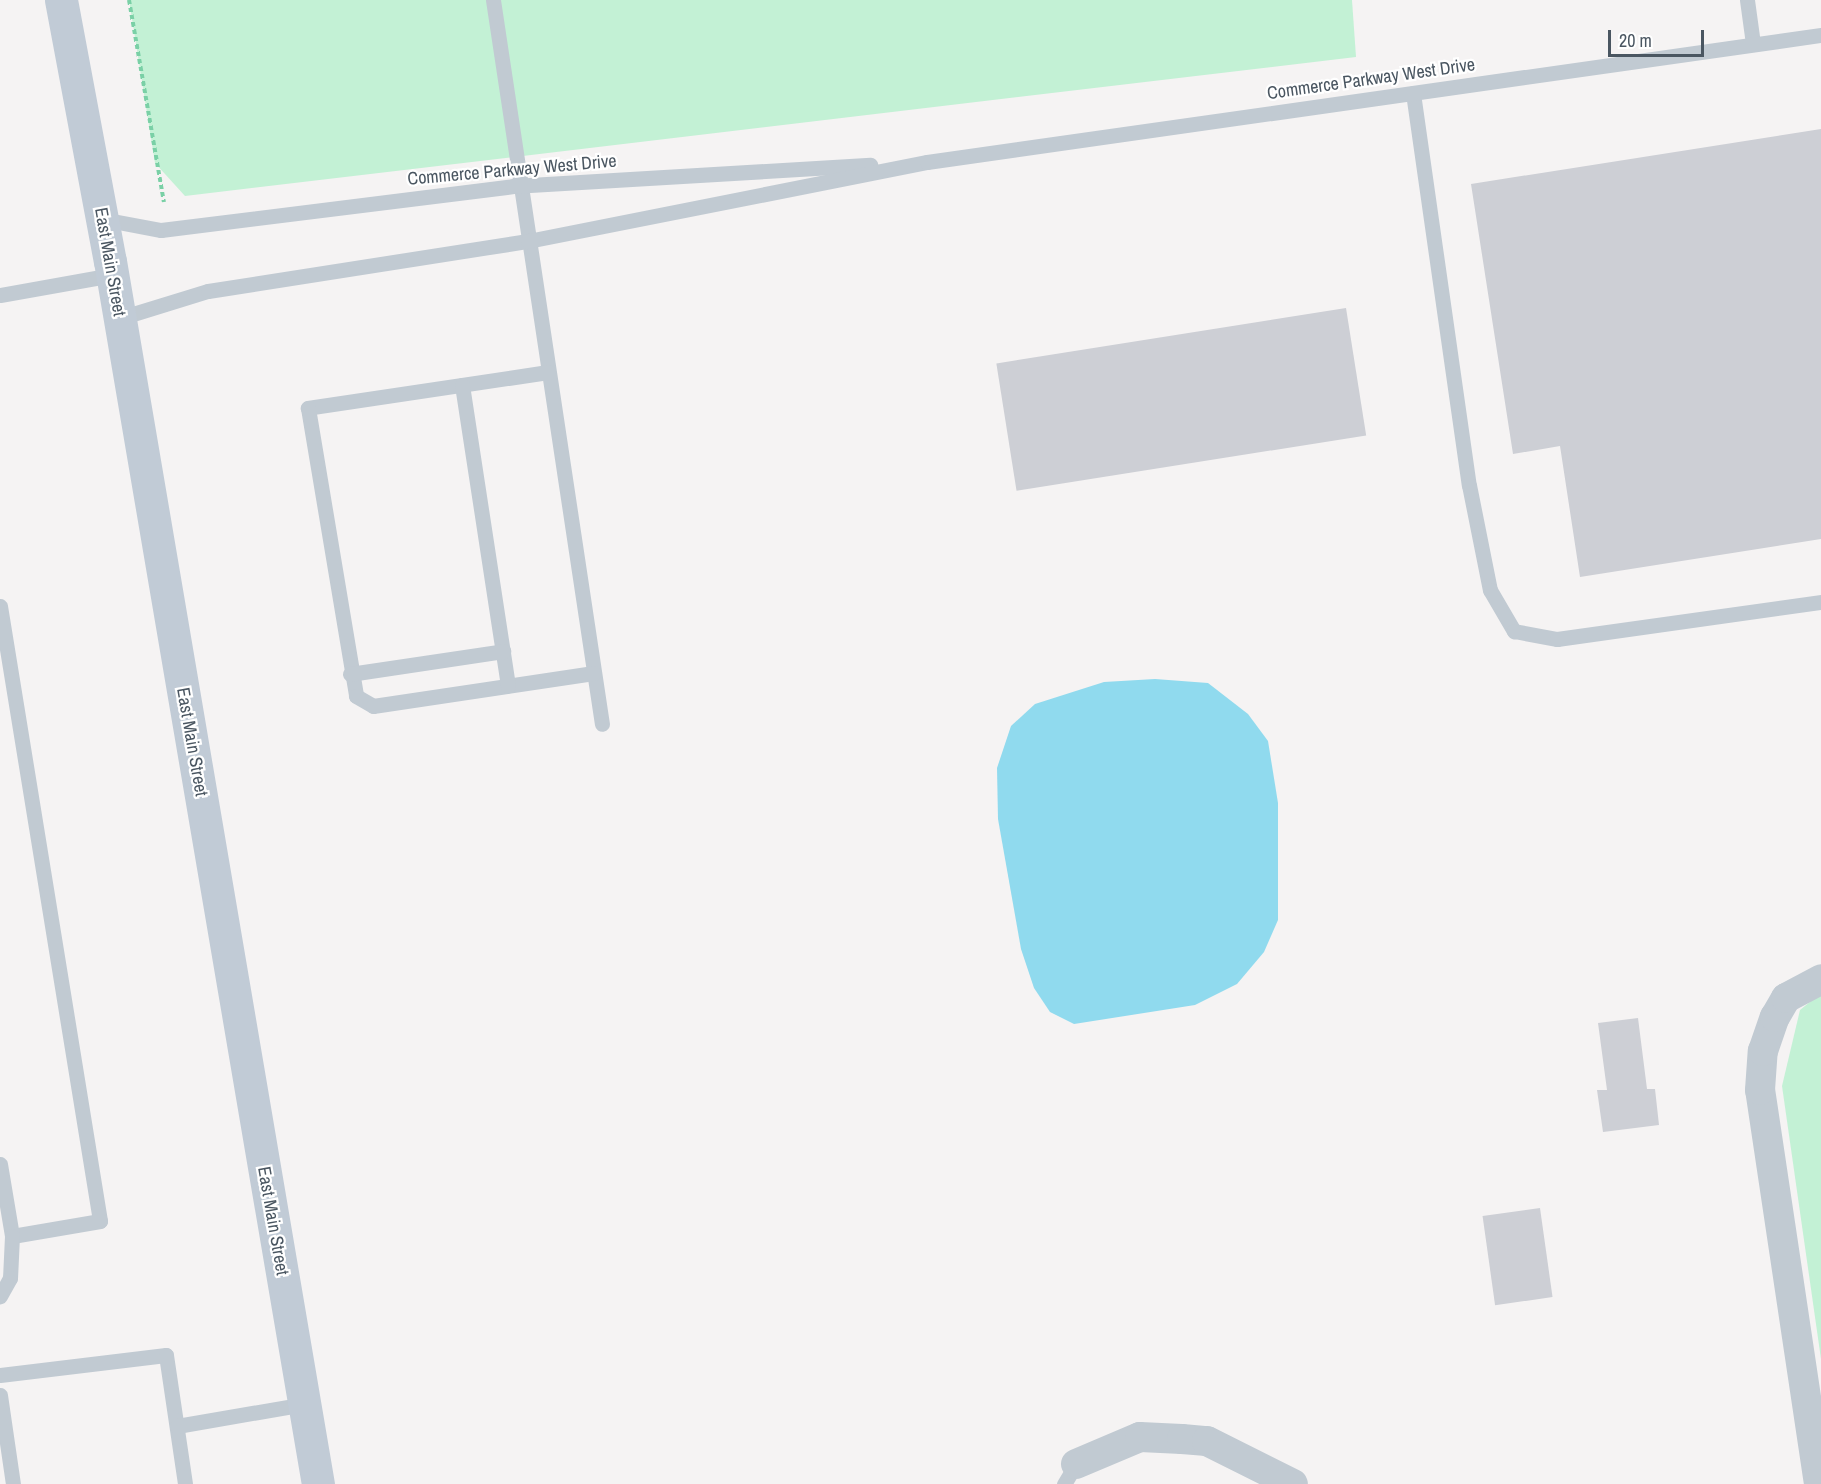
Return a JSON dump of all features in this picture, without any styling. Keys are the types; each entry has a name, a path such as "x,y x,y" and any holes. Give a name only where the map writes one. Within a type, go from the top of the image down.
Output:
{"main road":[{"name":"East Main Street","path":"61,0 120,318 318,1484"}],"street":[{"path":"1819,1484 1760,1090 1763,1051 1775,1017 1786,998 1821,979"},
{"path":"1070,1474 1140,1437 1207,1442 1225,1455 1293,1484"}],"lane":[{"path":"493,0 602,724"},
{"path":"1747,0 1753,44"},
{"name":"Commerce Parkway West Drive","path":"120,318 208,291 528,241 927,162 1821,35"},
{"path":"1413,93 1469,485 1490,590 1514,631 1557,639 1821,602"},
{"name":"Commerce Parkway West Drive","path":"102,219 161,230 520,186 927,162"},
{"path":"0,295 112,275"},
{"path":"548,372 308,408 350,674 356,696 373,706 594,673"},
{"path":"462,385 508,686"},
{"path":"0,606 100,1221 12,1236"},
{"path":"350,674 503,651"},
{"path":"0,1164 12,1236 10,1278 0,1296"},
{"path":"0,1376 166,1355 185,1484"},
{"path":"0,1395 13,1484"},
{"path":"177,1426 304,1404"}],"path":[{"path":"129,0 164,202"}],"green space":[{"path":"129,0 1352,0 1356,57 185,196 155,163"},
{"path":"1821,993 1821,1359 1782,1086 1800,1010"}],"water":[{"path":"1155,679 1208,683 1248,714 1268,741 1278,803 1278,920 1264,952 1237,984 1195,1005 1074,1024 1050,1012 1034,988 1021,949 998,819 997,768 1011,726 1035,704 1104,682"}],"building":[{"path":"1821,129 1821,539 1580,577 1560,446 1513,454 1471,184"},
{"path":"1346,308 1366,435 1017,491 996,363"},
{"path":"1638,1018 1647,1089 1655,1089 1659,1125 1603,1132 1597,1090 1607,1090 1598,1023"},
{"path":"1540,1208 1553,1297 1495,1305 1483,1216"}]}
